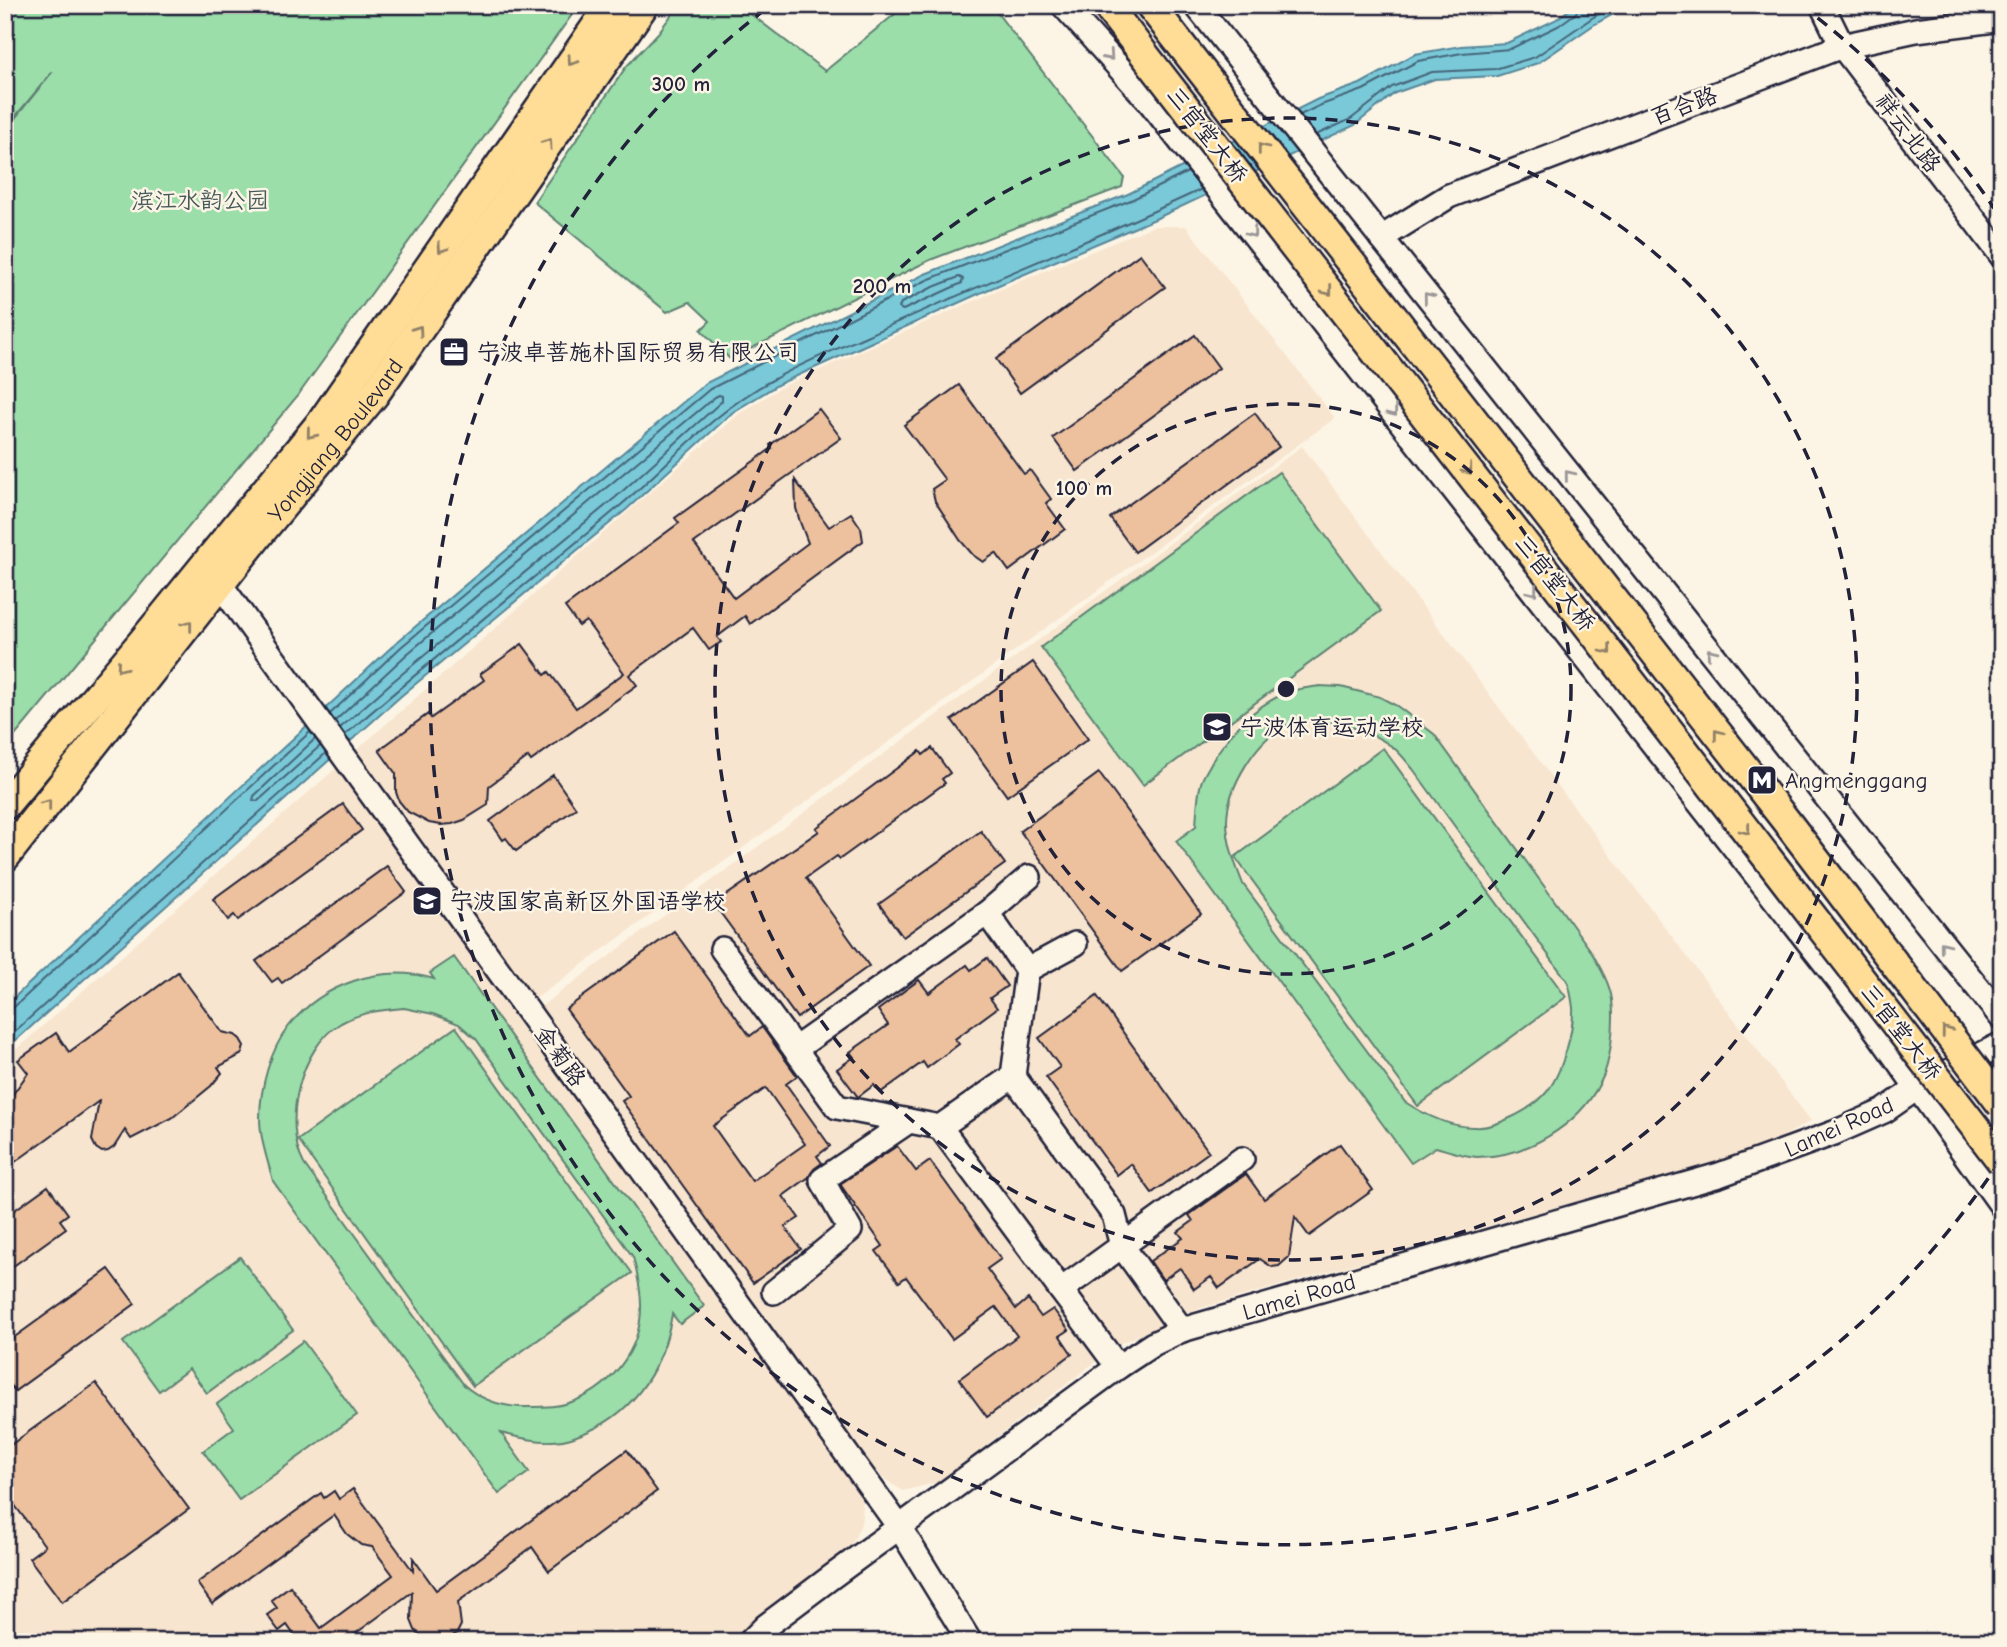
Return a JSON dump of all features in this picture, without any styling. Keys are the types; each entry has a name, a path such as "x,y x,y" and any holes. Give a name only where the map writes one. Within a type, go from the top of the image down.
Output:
{"main road":[{"name":"Yongjiang Boulevard","path":"5,805 323,420 611,5"},
{"name":"Yongjiang Boulevard","path":"5,857 220,584 374,395 644,5"},
{"name":"三官堂大桥","path":"1105,5 2002,1162"},
{"name":"三官堂大桥","path":"1150,5 1790,826 2002,1105"}],"street":[{"path":"1063,5 1158,111 1861,1009 2002,1206"},
{"path":"1195,5 2002,1018"},
{"name":"祥云北路","path":"1822,5 1842,46 2002,256"},
{"name":"百合路","path":"1381,237 1449,196 1842,46 1916,30 2002,19"},
{"name":"金菊路","path":"220,584 900,1528 970,1642"},
{"path":"795,1049 987,913 1029,877"},
{"path":"987,913 1027,970 1013,1076 1114,1214 1122,1246 1182,1330"},
{"path":"1027,970 1075,944"},
{"path":"722,950 837,1107 940,1127 1118,1367"},
{"name":"Lamei Road","path":"750,1642 787,1610 1118,1367 1153,1344 1182,1330 1719,1175 1835,1133 1884,1111 1917,1088 2002,1044"},
{"path":"940,1127 1013,1076"},
{"path":"774,1292 850,1230 822,1180 909,1121"},
{"path":"1061,1290 1242,1159"}],"shaded area":[{"name":"宁波国家高新区外国语学校","path":"1153,226 1186,226 1335,418 513,1015 859,1490 863,1507 861,1524 852,1544 732,1642 15,1642 5,1623 5,1059 740,413 783,386 989,294"},
{"name":"宁波体育运动学校","path":"1302,446 1811,1121 1771,1143 1738,1155 1201,1308 1119,1344 938,1482 903,1491 881,1477 540,1007"}],"green space":[{"name":"滨江水韵公园","path":"5,5 579,5 299,394 5,748 5,131 53,71 5,129"},
{"path":"679,5 739,5 825,71 906,5 991,5 1124,177 1122,187 930,260 730,359 701,330 710,321 690,302 667,312 534,202 626,67 658,33"},
{"path":"1860,5 1913,5 1873,12"},
{"path":"1279,472 1381,611 1143,785 1041,647"},
{"path":"1319,686 1341,687 1380,697 1397,706 1434,734 1591,951 1604,975 1611,994 1613,1020 1604,1075 1578,1113 1549,1136 1532,1145 1495,1156 1477,1157 1436,1147 1411,1163 1176,841 1196,826 1202,780 1235,730 1256,711 1279,696","holes":["1321,722 1365,732 1399,753 1568,982 1573,1018 1561,1065 1545,1094 1515,1116 1488,1126 1455,1125 1405,1102 1243,884 1227,829 1228,808 1238,779 1255,752 1276,731 1288,725"]},
{"path":"1383,748 1566,997 1418,1106 1235,857"},
{"path":"454,957 704,1306 680,1324 672,1314 662,1350 646,1383 621,1411 606,1422 580,1435 558,1441 533,1440 501,1433 529,1472 499,1494 273,1181 261,1134 260,1106 267,1070 282,1036 303,1011 336,988 354,981 394,974 434,979 430,973","holes":["404,1008 433,1014 459,1024 476,1039 633,1257 641,1305 636,1338 620,1367 609,1379 596,1390 565,1404 541,1407 505,1405 479,1396 464,1385 304,1164 298,1147 295,1108 299,1087 305,1067 327,1034 349,1019 372,1012"]},
{"path":"456,1027 632,1273 473,1386 298,1140"},
{"path":"240,1257 293,1330 207,1393 189,1369 159,1391 123,1342"},
{"path":"303,1341 357,1415 239,1500 203,1451 234,1428 217,1404"}],"water":[{"path":"1576,5 1630,5 1595,24 1538,63 1497,76 1435,79 1395,93 1355,125 1155,219 987,290 779,384 733,412 627,509 401,696 5,1050 5,1006 397,642 706,383 925,274 1128,194 1318,99 1360,84 1415,54 1461,46 1507,43 1555,20"}],"building":[{"path":"1140,254 1165,287 1020,393 996,359"},
{"path":"1195,335 1219,368 1077,471 1053,438"},
{"path":"959,385 1024,474 1030,470 1051,499 1046,503 1065,529 1009,571 996,553 983,562 960,540 935,501 932,489 945,480 904,425"},
{"path":"819,409 841,438 694,543 734,598 808,543 796,508 795,480 829,527 851,513 861,528 863,541 750,624 745,616 717,637 721,642 709,650 693,628 629,675 637,685 531,761 528,757 489,786 488,805 464,820 441,825 429,823 408,812 396,792 396,774 379,750 428,714 431,718 484,680 480,674 522,644 545,675 549,672 576,708 624,673 586,621 579,626 565,607 679,523 675,518 772,448 770,445"},
{"path":"1255,413 1279,447 1135,552 1110,518"},
{"path":"1033,662 1088,739 1007,796 952,720"},
{"path":"932,748 950,773 942,779 945,783 840,859 837,856 806,878 869,966 797,1018 714,904 819,831 816,828 920,751 923,755"},
{"path":"1099,773 1201,914 1122,971 1020,831"},
{"path":"553,775 576,808 516,851 506,838 503,840 490,821"},
{"path":"343,804 362,830 238,920 234,915 228,920 213,899"},
{"path":"981,831 1005,864 903,937 879,904"},
{"path":"387,866 406,892 282,983 278,978 272,982 256,961"},
{"path":"674,931 750,1036 762,1027 797,1076 786,1084 830,1146 817,1156 822,1163 809,1177 783,1196 799,1218 785,1227 801,1249 753,1283 622,1101 629,1096 566,1009","holes":["766,1088 805,1144 752,1181 713,1126"]},
{"path":"987,958 1007,986 990,998 997,1008 955,1039 959,1044 927,1068 923,1062 880,1093 874,1085 858,1097 837,1069 854,1057 850,1052 888,1025 878,1010 919,980 929,993 967,965 971,970"},
{"path":"178,972 222,1032 240,1039 244,1046 242,1054 218,1067 222,1073 211,1086 172,1118 131,1139 125,1130 114,1147 108,1151 102,1152 96,1148 92,1140 99,1101 11,1165 5,1158 5,1113 12,1108 8,1101 28,1073 18,1060 56,1033 69,1052"},
{"path":"1097,996 1209,1152 1152,1193 1131,1164 1117,1175 1046,1077 1060,1067 1039,1038"},
{"path":"1340,1144 1373,1190 1309,1236 1295,1217 1289,1257 1279,1266 1272,1267 1260,1259 1219,1288 1211,1277 1194,1289 1180,1268 1163,1280 1150,1261 1183,1238 1178,1232 1193,1221 1189,1215 1246,1174 1264,1199"},
{"path":"897,1146 916,1171 930,1161 1001,1259 987,1269 1016,1309 1028,1299 1041,1317 1053,1309 1069,1330 1060,1336 1072,1354 987,1417 959,1379 1017,1336 996,1307 952,1339 906,1277 899,1282 876,1251 883,1246 840,1184"},
{"path":"48,1186 68,1214 60,1220 66,1228 5,1272 5,1217"},
{"path":"109,1269 135,1304 15,1391 5,1378 5,1344"},
{"path":"96,1383 189,1509 62,1602 29,1558 45,1546 5,1492 5,1449"},
{"path":"627,1450 657,1491 549,1571 532,1547 458,1602 461,1625 457,1633 444,1642 425,1642 415,1630 411,1620 412,1592 344,1642 299,1642 287,1625 279,1631 267,1615 277,1608 271,1600 290,1586 321,1628 393,1575 372,1547 361,1545 347,1534 334,1515 212,1604 197,1583 321,1493 324,1498 334,1491 339,1499 353,1489 413,1571 413,1558 436,1590"}],"place":[{"name":"宁波卓菩施朴国际贸易有限公司","path":"454,352"},
{"name":"宁波体育运动学校","path":"1217,727"},
{"name":"Angmenggang","path":"1762,780"},
{"name":"宁波国家高新区外国语学校","path":"427,901"}]}
